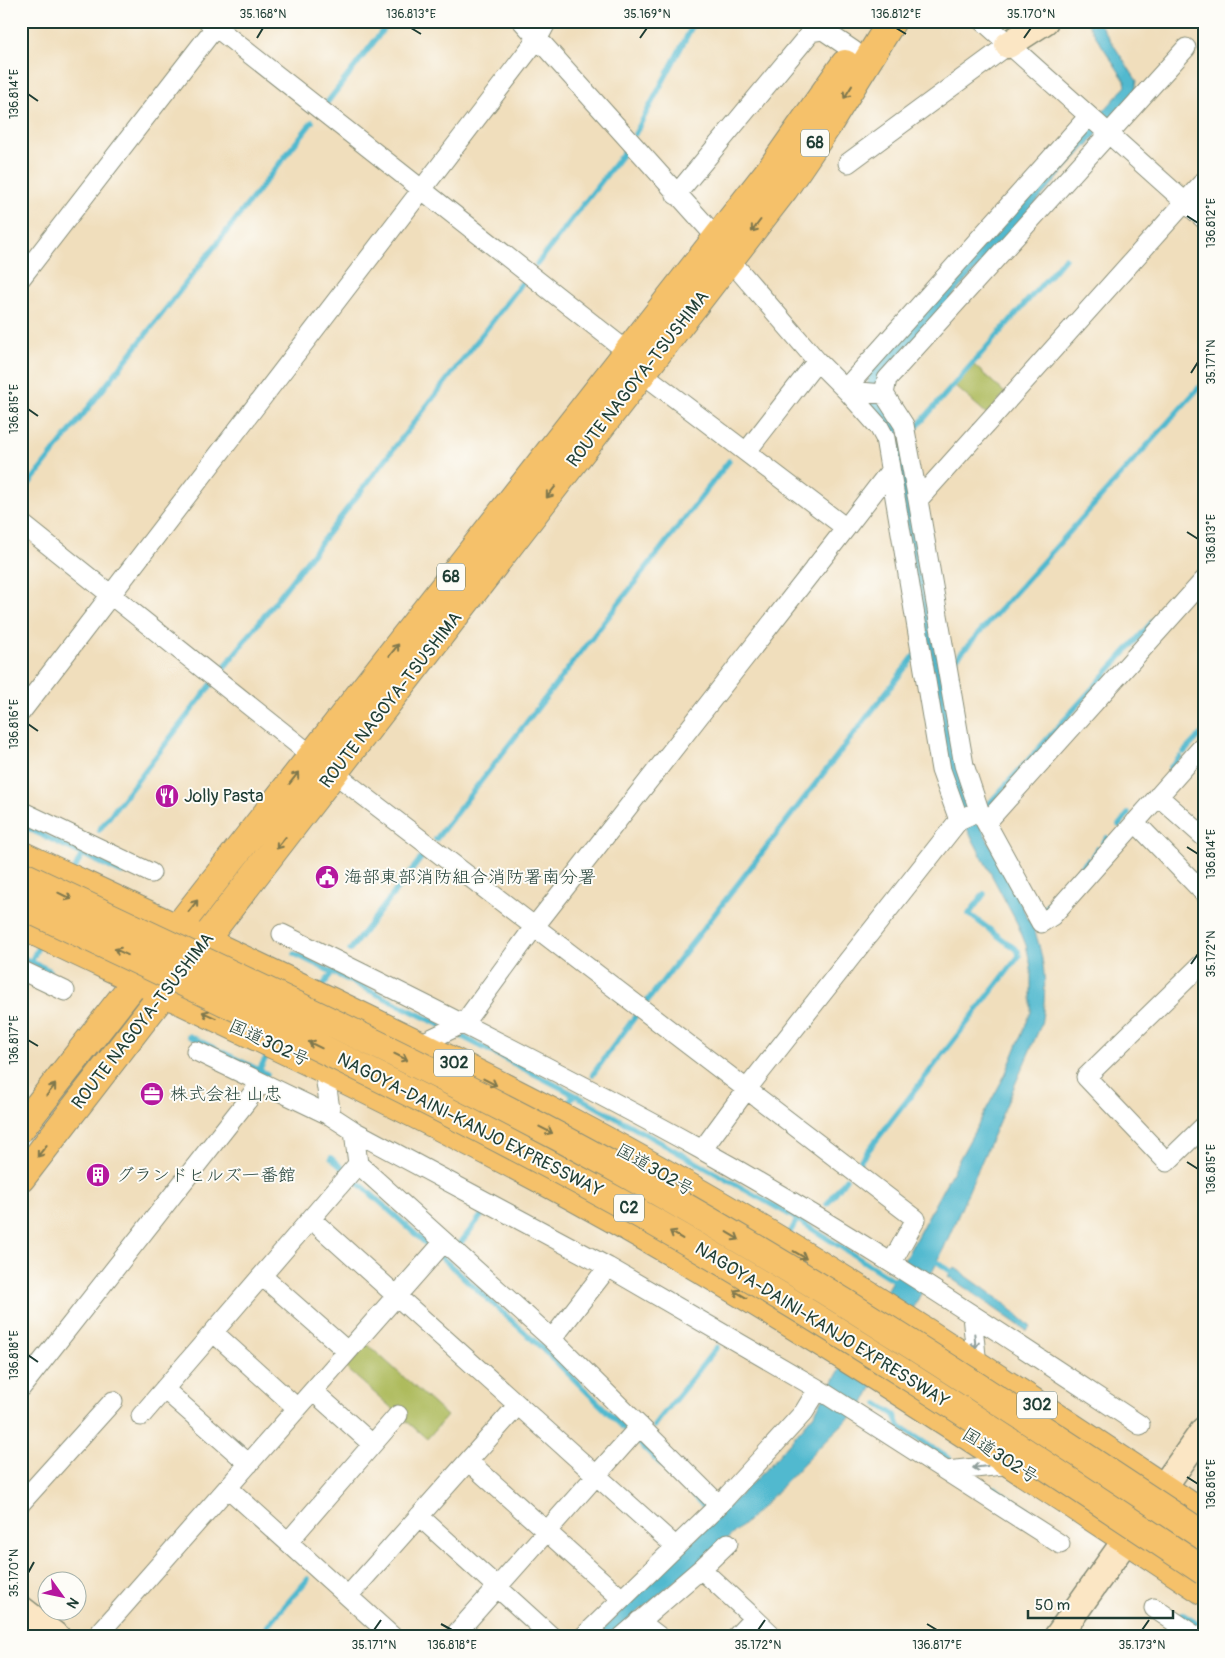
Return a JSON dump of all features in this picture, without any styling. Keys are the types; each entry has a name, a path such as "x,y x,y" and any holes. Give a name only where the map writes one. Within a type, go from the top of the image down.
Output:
{"main road":[{"name":"ROUTE NAGOYA-TSUSHIMA","path":"724,249 774,165 873,21"},
{"name":"ROUTE NAGOYA-TSUSHIMA","path":"21,1128 311,755 635,363 724,249 784,189 827,126 892,21"},
{"name":"ROUTE NAGOYA-TSUSHIMA","path":"21,1178 334,773 635,363"},
{"name":"国道302号","path":"21,855 418,1045 568,1121 687,1188 873,1299 1204,1515"},
{"name":"NAGOYA-DAINI-KANJO EXPRESSWAY","path":"21,875 430,1070 561,1138 672,1200 932,1359 1204,1536"},
{"name":"国道302号","path":"22,921 135,980 324,1069 539,1178 659,1246 880,1378 1204,1591"},
{"name":"NAGOYA-DAINI-KANJO EXPRESSWAY","path":"22,921 436,1105 658,1224 918,1383 1204,1571"}],"street":[{"path":"522,21 724,249 817,361 851,391 879,427 885,438 941,770 1041,923 1052,916 1204,745"},
{"path":"21,712 422,191 538,38 547,21"},
{"path":"983,21 1204,219"},
{"path":"848,163 1008,44 1045,21"},
{"path":"21,278 214,24 635,363 846,528"},
{"path":"676,195 811,32 823,30 854,51"},
{"path":"851,391 1099,125 1186,48"},
{"path":"972,817 904,426 884,394 888,379 1099,125"},
{"path":"918,500 1204,181"},
{"path":"747,451 817,361"},
{"path":"851,391 884,394"},
{"path":"418,1045 464,1023 535,926 890,471"},
{"path":"21,523 311,755"},
{"path":"702,1150 746,1090 972,817 1204,580"},
{"path":"334,773 916,1219 892,1262"},
{"path":"1158,796 1204,837"},
{"path":"21,811 150,873"},
{"path":"1135,822 1204,893"},
{"path":"282,934 464,1023 702,1150 892,1262 1140,1425"},
{"path":"1204,962 1086,1077 1167,1162 1204,1126"},
{"path":"21,970 65,991"},
{"path":"196,1051 331,1116 354,1131 608,1267 821,1391 1060,1544"},
{"path":"324,1069 331,1116"},
{"path":"21,1388 261,1083"},
{"path":"141,1416 352,1172 354,1131"},
{"path":"352,1172 437,1249 552,1339 634,1433 714,1510"},
{"path":"311,1219 676,1547"},
{"path":"96,1637 437,1249"},
{"path":"552,1339 608,1267"},
{"path":"262,1276 347,1351"},
{"path":"972,1315 977,1366"},
{"path":"213,1332 298,1408"},
{"path":"164,1389 249,1464"},
{"path":"313,1391 372,1444"},
{"path":"583,1637 714,1510 821,1391"},
{"path":"21,1504 112,1401"},
{"path":"348,1596 518,1405"},
{"path":"288,1542 398,1415"},
{"path":"1057,1637 1204,1430"},
{"path":"453,1637 634,1433"},
{"path":"468,1461 622,1599"},
{"path":"947,1471 1012,1464"},
{"path":"228,1488 393,1637"},
{"path":"419,1516 552,1637"},
{"path":"622,1637 702,1569 728,1543"},
{"path":"702,1569 774,1637"},
{"path":"1154,1608 1196,1637"},
{"path":"21,1609 56,1637"},
{"path":"736,1637 754,1618"},
{"path":"639,1621 660,1637"}],"green space":[{"path":"974,365 1005,393 987,414 955,386"},
{"path":"367,1344 447,1416 427,1439 346,1368"}],"water":[{"path":"1086,21 1098,21 1137,81 1135,92 883,374 898,426 970,805 1035,932 1043,967 1045,989 1041,1025 940,1257 862,1407 831,1435 727,1539 643,1607 611,1637 595,1637 771,1464 814,1414 907,1255 1005,1075 1031,1012 1031,967 1026,945 1017,923 965,825 945,768 890,439 867,404 868,374 1126,86 1125,81"},
{"path":"954,1267 1004,1303 1031,1327 1027,1331 948,1276"}],"waterway":[{"path":"326,104 390,21"},
{"path":"635,134 695,21"},
{"path":"21,494 312,122"},
{"path":"537,264 625,151"},
{"path":"914,430 1065,258"},
{"path":"223,669 522,283"},
{"path":"954,661 1204,382"},
{"path":"436,839 729,461"},
{"path":"988,805 1180,591"},
{"path":"645,1004 915,655"},
{"path":"99,830 211,685"},
{"path":"1184,752 1200,735"},
{"path":"1170,768 1180,757"},
{"path":"1119,825 1128,814"},
{"path":"21,825 122,873"},
{"path":"1103,843 1107,838"},
{"path":"1093,855 1097,849"},
{"path":"350,950 425,853"},
{"path":"74,871 82,854"},
{"path":"1044,909 1088,860"},
{"path":"857,1165 1019,956 1018,951 969,914 984,894"},
{"path":"31,962 39,945"},
{"path":"295,954 440,1025"},
{"path":"21,957 49,970"},
{"path":"323,985 333,972"},
{"path":"593,1074 637,1014"},
{"path":"189,1036 267,1074"},
{"path":"463,1037 577,1096 785,1212 898,1283"},
{"path":"259,1070 268,1054"},
{"path":"563,1109 574,1095"},
{"path":"331,1158 542,1348 710,1512"},
{"path":"827,1204 846,1179"},
{"path":"459,1245 484,1212"},
{"path":"787,1238 797,1220"},
{"path":"933,1259 956,1275"},
{"path":"654,1426 717,1347"},
{"path":"878,1404 895,1415 899,1426 948,1458"},
{"path":"994,1488 1036,1516"},
{"path":"258,1637 308,1579"},
{"path":"1182,1614 1204,1628"}],"place":[{"name":"Jolly Pasta","path":"167,796"},
{"name":"海部東部消防組合消防署南分署","path":"327,877"},
{"name":"株式会社 山忠","path":"152,1094"},
{"name":"グランドヒルズ一番館","path":"98,1175"}]}
